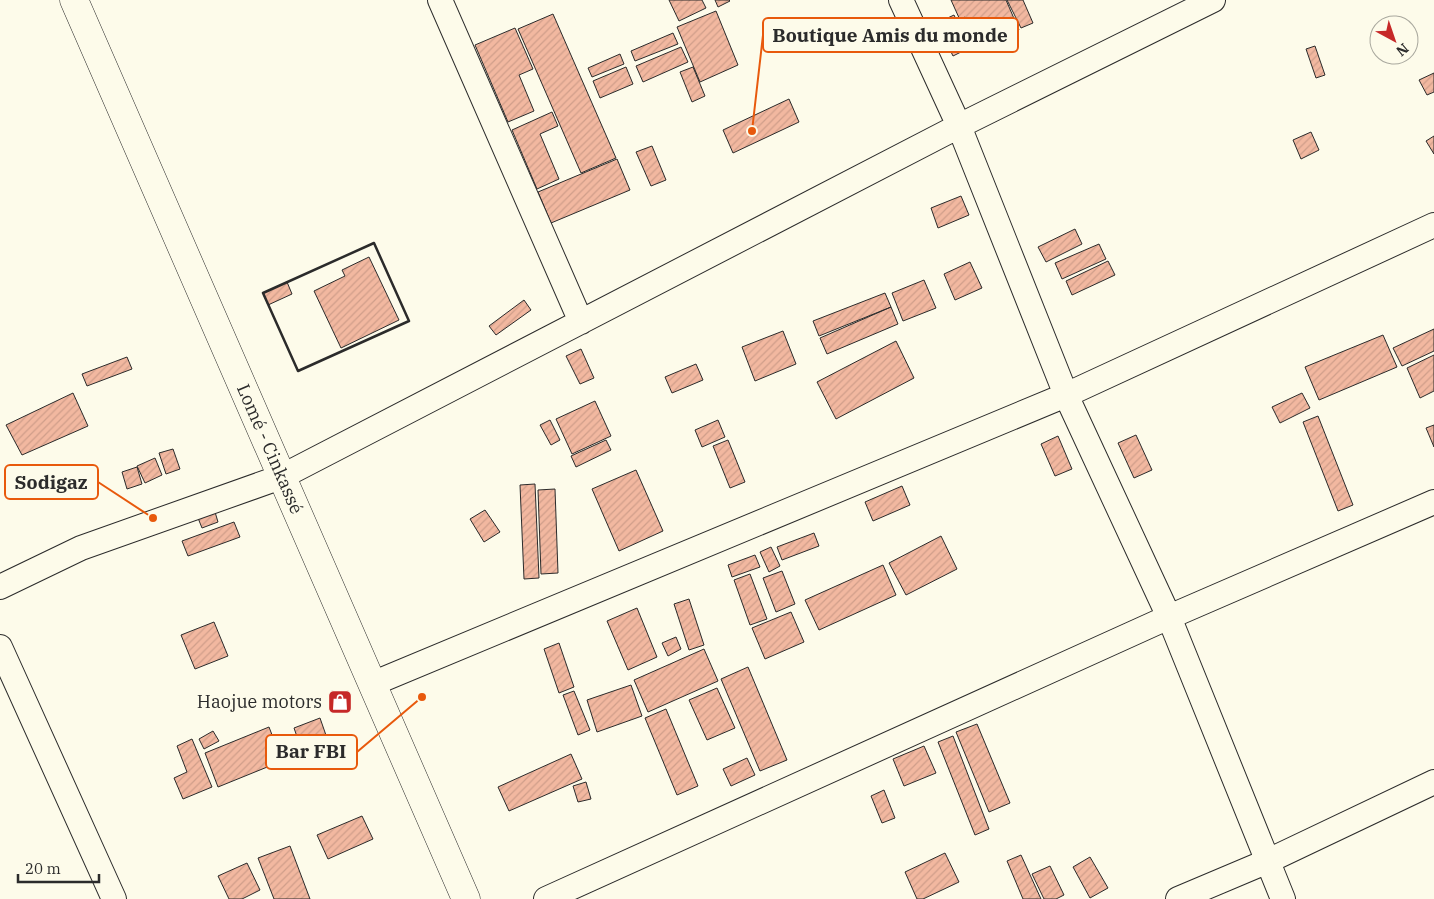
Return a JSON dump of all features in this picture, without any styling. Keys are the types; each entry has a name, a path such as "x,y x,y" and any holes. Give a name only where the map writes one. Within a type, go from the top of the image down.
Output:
{"highway":[{"name":"Lomé - Cinkassé","path":"74,0 466,899"}],"street":[{"path":"440,0 581,322"},
{"path":"901,0 959,126 1066,395 1169,616 1283,899"},
{"path":"0,587 81,548 281,477 959,126 1213,0"},
{"path":"372,684 1066,395 1434,225"},
{"path":"546,899 1169,616 1434,502"},
{"path":"0,647 114,899"},
{"path":"1178,899 1268,861 1434,782"}],"building":[{"path":"669,0 702,0 706,8 679,21"},
{"path":"715,0 729,0 730,1 718,7"},
{"path":"951,0 1006,0 1019,30 979,48 965,17 960,20"},
{"path":"1007,0 1023,0 1033,23 1021,28"},
{"path":"716,11 738,65 700,82 677,27"},
{"path":"553,14 616,158 581,173 518,29"},
{"path":"954,15 969,48 953,56 937,23"},
{"path":"515,28 533,69 519,75 534,111 508,122 475,45"},
{"path":"673,33 678,44 635,61 631,51"},
{"path":"1315,46 1325,75 1316,78 1306,49"},
{"path":"681,47 688,62 643,82 636,66"},
{"path":"620,54 624,64 592,77 588,68"},
{"path":"626,67 633,84 600,98 593,81"},
{"path":"693,67 705,96 692,102 680,72"},
{"path":"1434,73 1434,92 1427,95 1419,80"},
{"path":"789,99 799,122 733,153 723,130"},
{"path":"552,112 558,126 540,134 559,179 537,189 512,130"},
{"path":"1311,132 1319,150 1301,159 1293,140"},
{"path":"1434,136 1434,154 1426,141"},
{"path":"652,146 666,180 651,186 636,152"},
{"path":"617,159 630,190 551,223 538,192"},
{"path":"961,196 969,215 938,228 931,208"},
{"path":"1075,229 1082,244 1046,262 1038,247"},
{"path":"1099,244 1106,259 1062,279 1055,263"},
{"path":"369,257 399,320 341,348 314,291 345,276 342,270"},
{"path":"1108,261 1115,275 1072,295 1066,281"},
{"path":"970,262 982,288 955,300 944,274"},
{"path":"924,280 936,308 903,321 892,293"},
{"path":"287,282 292,294 268,305 263,293"},
{"path":"885,293 891,307 819,336 813,321"},
{"path":"524,300 531,310 496,335 489,326"},
{"path":"891,307 898,324 827,354 820,338"},
{"path":"1434,329 1434,351 1402,366 1393,348"},
{"path":"783,331 796,364 755,381 742,347"},
{"path":"1383,335 1397,367 1319,400 1305,367"},
{"path":"896,341 914,378 836,419 817,382"},
{"path":"581,349 594,378 580,384 566,356"},
{"path":"1434,355 1434,391 1420,398 1407,368"},
{"path":"127,357 132,369 87,386 82,374"},
{"path":"696,364 703,380 672,393 665,377"},
{"path":"73,393 88,426 22,455 6,425"},
{"path":"1302,393 1310,408 1280,423 1272,407"},
{"path":"595,401 611,436 572,454 556,419"},
{"path":"1318,416 1353,505 1338,511 1303,422"},
{"path":"550,420 560,440 551,445 540,425"},
{"path":"718,420 725,437 702,447 695,430"},
{"path":"1434,425 1434,447 1426,428"},
{"path":"1136,435 1152,470 1134,478 1118,443"},
{"path":"1058,436 1072,469 1055,476 1041,444"},
{"path":"606,440 611,450 576,467 571,456"},
{"path":"728,440 745,482 730,488 713,446"},
{"path":"173,449 180,469 166,474 159,453"},
{"path":"155,458 162,475 145,483 137,466"},
{"path":"137,467 142,484 127,489 122,472"},
{"path":"636,470 663,531 619,551 592,489"},
{"path":"535,484 539,578 524,579 520,485"},
{"path":"902,486 910,505 873,521 865,502"},
{"path":"555,489 558,573 541,574 538,490"},
{"path":"485,510 500,532 484,542 470,519"},
{"path":"215,512 218,522 202,528 198,518"},
{"path":"234,522 240,537 188,556 182,541"},
{"path":"814,533 819,546 782,560 777,547"},
{"path":"941,536 957,569 906,595 889,563"},
{"path":"771,547 780,566 769,572 760,552"},
{"path":"755,555 760,567 732,577 728,565"},
{"path":"883,565 896,595 819,630 805,600"},
{"path":"782,571 795,604 776,612 763,578"},
{"path":"750,574 767,619 750,625 734,580"},
{"path":"689,599 704,645 689,650 674,604"},
{"path":"637,608 657,657 628,670 607,621"},
{"path":"791,612 804,642 765,659 752,628"},
{"path":"214,622 228,656 195,669 181,635"},
{"path":"676,637 681,649 668,656 662,643"},
{"path":"559,643 574,687 559,693 544,649"},
{"path":"704,649 718,681 648,712 634,680"},
{"path":"748,667 787,760 760,771 721,679"},
{"path":"631,685 642,716 597,732 587,700"},
{"path":"717,688 735,728 707,740 689,700"},
{"path":"574,691 590,730 578,735 563,695"},
{"path":"666,709 698,786 677,795 645,718"},
{"path":"320,718 328,741 302,751 294,728"},
{"path":"977,724 1010,803 989,812 956,732"},
{"path":"269,727 282,761 218,787 205,753"},
{"path":"213,731 219,741 204,749 199,739"},
{"path":"953,736 989,829 975,835 938,742"},
{"path":"192,739 212,787 183,799 174,778 187,772 177,746"},
{"path":"924,746 936,773 904,786 893,759"},
{"path":"571,754 582,779 509,811 498,787"},
{"path":"747,758 755,775 731,786 723,769"},
{"path":"586,782 591,799 578,802 573,786"},
{"path":"884,790 895,818 882,823 871,796"},
{"path":"362,816 373,839 328,859 317,835"},
{"path":"290,846 310,899 274,899 258,858"},
{"path":"945,853 959,882 923,899 917,899 905,872"},
{"path":"1021,855 1041,899 1023,899 1007,861"},
{"path":"1090,857 1108,888 1090,898 1073,867"},
{"path":"247,863 260,890 242,899 229,899 218,876"},
{"path":"1050,866 1064,895 1056,899 1044,899 1032,874"}],"wall":[{"path":"374,243 409,321 298,371 263,293 374,243"}],"place":[{"name":"Boutique Amis du monde","path":"752,131"},
{"name":"Sodigaz","path":"153,518"},
{"name":"Bar FBI","path":"422,697"},
{"name":"Haojue motors","path":"340,702"}]}
